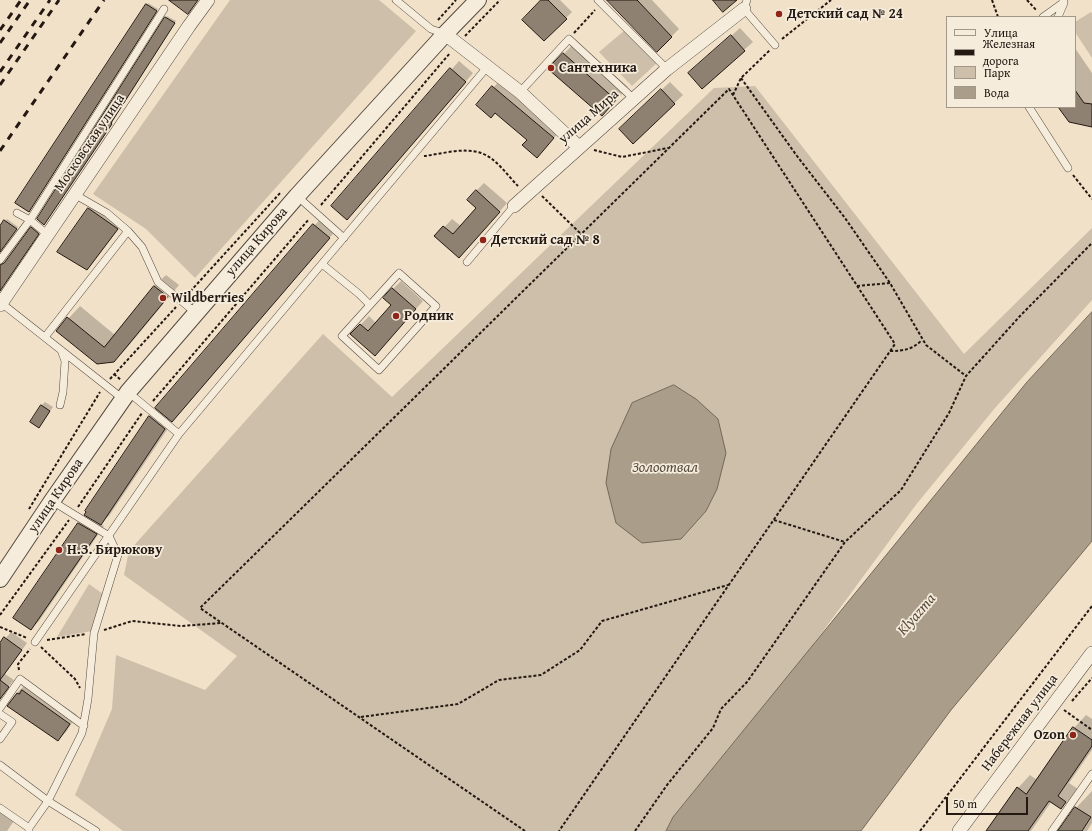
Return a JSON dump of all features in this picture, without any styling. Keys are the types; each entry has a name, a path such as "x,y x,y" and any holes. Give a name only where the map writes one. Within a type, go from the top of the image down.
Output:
{"street":[{"name":"Московская улица","path":"1,303 188,26 208,0"},
{"name":"улица Кирова","path":"0,579 125,395 297,196 478,0"},
{"name":"улица Мира","path":"514,206 667,70 745,4"},
{"path":"445,34 520,92 579,147"},
{"name":"Набережная улица","path":"964,829 1091,658"}],"lane":[{"path":"396,0 431,29 445,34"},
{"path":"1041,16 1063,1"},
{"path":"1058,16 1063,1"},
{"path":"600,2 667,70"},
{"path":"745,4 775,45"},
{"path":"0,260 30,220 164,9"},
{"path":"520,92 569,39 634,99"},
{"path":"35,642 179,434 488,66"},
{"path":"1030,108 1068,168"},
{"path":"74,194 107,213 128,231 142,247 158,282 196,313"},
{"path":"297,196 344,238"},
{"name":"улица Мира","path":"467,262 514,206"},
{"path":"17,214 30,220 47,234"},
{"path":"45,337 128,231"},
{"path":"322,264 359,294 370,305"},
{"path":"399,273 436,306 380,370 342,336 370,305 399,273"},
{"path":"1,303 61,349 125,395 146,408 179,434"},
{"path":"60,405 65,365 61,349"},
{"path":"0,808 29,830 48,801 82,733 87,708 94,633 118,555 109,536 74,513 52,501"},
{"path":"0,708 20,679 84,726"},
{"path":"0,714 12,722 0,739"},
{"path":"0,766 48,801 96,831"},
{"path":"1052,831 1092,775"}],"path":[{"path":"0,615 74,513 146,408 315,213 458,44 500,0"},
{"path":"992,0 998,16"},
{"path":"1028,0 1041,16"},
{"path":"569,39 600,2"},
{"path":"741,78 797,156 845,218 890,283 922,340 926,345 966,376"},
{"path":"525,831 200,608 729,88 895,344 559,831"},
{"path":"579,147 622,157 669,148"},
{"path":"411,158 456,151 481,153 493,160 581,234"},
{"path":"1068,168 1092,199"},
{"path":"634,831 667,785 713,728 721,709 747,682 845,542 901,490 949,413 966,376 1020,316 1092,243"},
{"path":"857,286 890,283"},
{"path":"890,351 903,351 916,346 922,340"},
{"path":"774,520 845,542"},
{"path":"360,718 458,704 499,680 541,675 580,650 602,621 729,585"},
{"path":"920,831 1092,606"},
{"path":"20,679 18,664 35,642 94,633 132,621 181,626 222,623"},
{"path":"0,627 35,642 75,679 82,692 87,708"},
{"path":"1064,710 1092,730"}],"green space":[{"path":"230,0 379,0 416,31 195,278 146,229 93,194"},
{"path":"1091,12 1092,58 1076,34 1076,21"},
{"path":"625,30 657,63 632,86 599,52"},
{"path":"755,86 964,354 1092,228 1092,300 995,408 915,506 804,657 675,814 667,831 123,831 75,795 112,709 116,655 205,690 237,656 124,575 129,551 323,334 392,397 714,88"},
{"path":"89,584 103,594 92,631 57,637"}],"water":[{"name":"Klyazma","path":"1092,312 1092,541 951,710 861,831 666,831 673,817 1027,382"},
{"name":"Золоотвал","path":"674,385 696,399 718,419 726,453 717,489 706,511 681,539 642,543 616,523 606,483 611,449 632,403"}],"building":[{"path":"169,0 198,0 188,14"},
{"path":"541,0 548,0 567,19 544,41 522,20"},
{"path":"607,0 637,0 672,37 657,52"},
{"path":"713,0 737,0 723,12"},
{"path":"146,4 157,11 29,212 15,203"},
{"path":"165,17 175,23 111,123 112,124 44,225 37,219"},
{"path":"731,35 745,51 702,89 688,73"},
{"path":"563,53 616,100 602,116 548,69"},
{"path":"450,68 466,82 347,220 331,206"},
{"path":"492,86 554,138 537,158 522,145 527,140 495,113 491,118 476,105"},
{"path":"661,89 675,104 633,144 619,129"},
{"path":"1076,91 1084,103 1092,104 1092,127 1069,122 1059,108 1076,108"},
{"name":"Детский сад № 8","path":"476,190 500,212 459,258 434,236 443,226 453,234 476,208 467,200"},
{"path":"88,208 118,229 87,270 57,252"},
{"path":"4,220 17,229 0,252 0,226"},
{"path":"313,224 330,238 172,422 155,408"},
{"path":"31,227 39,234 0,291 0,265 4,263"},
{"path":"154,286 168,297 114,362 97,364 56,331 67,317 104,347"},
{"name":"Родник","path":"392,288 416,309 375,356 350,334 360,324 368,331 391,305 383,298"},
{"path":"41,405 50,411 39,428 30,422"},
{"path":"149,416 165,429 101,525 84,515 86,512 85,511"},
{"path":"78,523 97,534 31,630 13,618"},
{"path":"4,637 22,650 0,680 0,643"},
{"path":"0,680 9,687 0,699"},
{"path":"22,690 70,724 58,741 7,706 17,693 19,694"},
{"path":"1073,727 1092,740 1092,746 1058,796 1066,802 1061,809 1049,801 1028,831 986,831 1017,787 1026,794"},
{"path":"1075,807 1091,817 1082,831 1058,831"}],"railway":[{"path":"0,30 21,0"},
{"path":"0,43 30,0"},
{"path":"0,72 50,0"},
{"path":"0,85 59,0"},
{"path":"0,151 104,0"}],"place":[{"name":"Детский сад № 24","path":"779,14"},
{"name":"Сантехника","path":"551,68"},
{"name":"Детский сад № 8","path":"483,240"},
{"name":"Wildberries","path":"163,298"},
{"name":"Родник","path":"396,316"},
{"name":"Н.З. Бирюкову","path":"59,550"},
{"name":"Ozon","path":"1073,735"}]}
